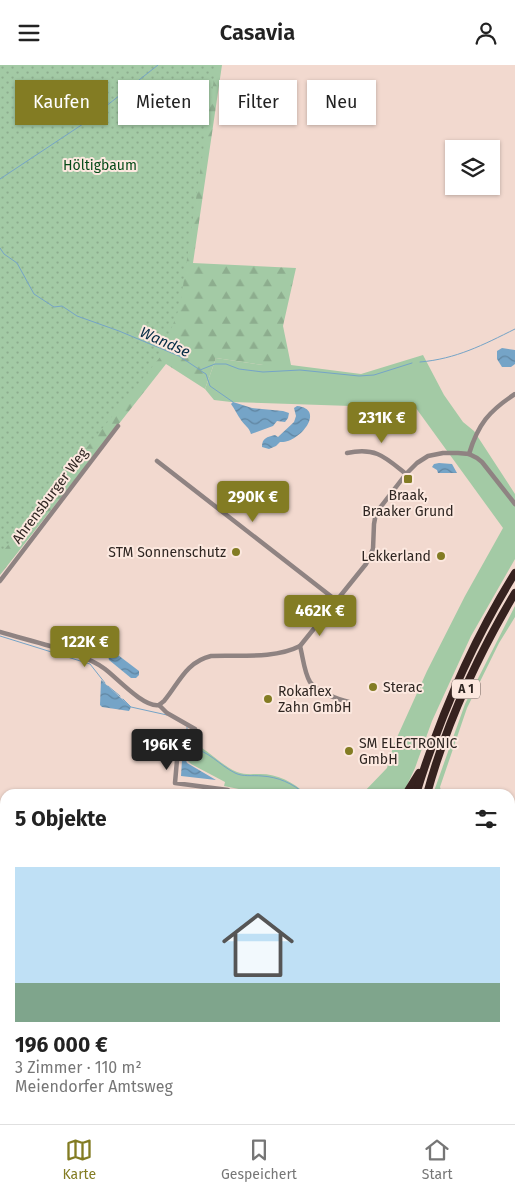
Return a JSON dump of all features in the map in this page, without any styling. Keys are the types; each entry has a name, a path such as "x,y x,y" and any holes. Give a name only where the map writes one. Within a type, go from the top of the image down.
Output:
{"highway":[{"name":"A 1","path":"418,789 449,700 472,649 498,599 515,573"},
{"name":"A 1","path":"429,789 459,703 482,654 515,593"},
{"path":"409,789 426,761"}],"street":[{"path":"469,454 473,439 487,415 515,394"},
{"name":"Ahrensburger Weg","path":"0,581 118,426"},
{"path":"348,453 361,450 375,451 406,474"},
{"path":"0,632 92,660 142,699 152,705 159,705 190,666 203,658 211,656 277,654 289,652 300,646 369,559 373,549 376,513 406,474 417,463 428,456 443,453 469,454 482,462 515,503"},
{"path":"157,461 337,601"},
{"path":"300,646 311,684 338,700 349,702"},
{"path":"159,705 167,713 195,729 177,760 175,783 220,789"}],"green space":[{"name":"Höltigbaum","path":"0,65 222,65 193,263 296,268 283,326 291,365 263,365 216,358 205,389 166,364 0,575"},
{"name":"Höltigbaum","path":"0,65 216,65 209,112 209,80 118,80 118,125 207,125 180,306 161,356 0,555"},
{"path":"423,355 444,395 463,422 474,431 515,494 515,559 471,636 432,721 405,789 367,789 387,768 394,744 427,671 465,596 503,528 413,404 381,407 231,402 214,400 205,389 216,358 263,365 291,365 361,374"},
{"path":"515,606 515,617 499,643 467,708 441,789 435,789 465,704"},
{"path":"191,742 237,772 267,774 279,777 300,789 239,789 224,786 225,782 188,761 192,750 187,747"}],"water":[{"path":"502,348 515,350 515,364 511,367 502,367 497,359 497,351"},
{"path":"233,402 252,408 283,411 289,413 288,418 285,422 277,421 273,426 251,434 231,404"},
{"path":"297,406 306,408 310,413 310,419 302,432 295,438 280,442 269,449 262,447 266,438 275,435 278,437 294,422 296,416 294,408"},
{"path":"434,464 452,464 457,473 438,473 432,467"},
{"path":"114,652 139,671 139,675 136,678 131,678 109,660 108,656"},
{"path":"101,680 131,707 129,711 102,707 100,705"},
{"path":"185,758 187,763 216,780 181,776 182,760"}],"waterway":[{"path":"0,179 86,122 158,65"},
{"name":"Wandse","path":"0,248 4,254 17,263 34,294 54,307 62,306 77,316 179,356 200,370 215,364 226,364 239,369 263,372 300,370 359,376 374,375 412,363"},
{"name":"Wandse","path":"420,362 446,358 480,346 515,329"},
{"path":"201,371 206,374 210,386 233,402"},
{"path":"0,636 90,664 105,683"},
{"path":"108,686 120,696"},
{"path":"123,699 131,707 167,715"},
{"path":"182,743 187,727"},
{"path":"191,748 203,752 238,774 279,779 298,789"}],"place":[{"name":"Braak, Braaker Grund","path":"408,479"},
{"name":"STM Sonnenschutz","path":"236,552"},
{"name":"Lekkerland","path":"441,556"},
{"name":"Sterac","path":"373,687"},
{"name":"Rokaflex Zahn GmbH","path":"268,699"},
{"name":"SM ELECTRONIC GmbH","path":"349,751"}]}
